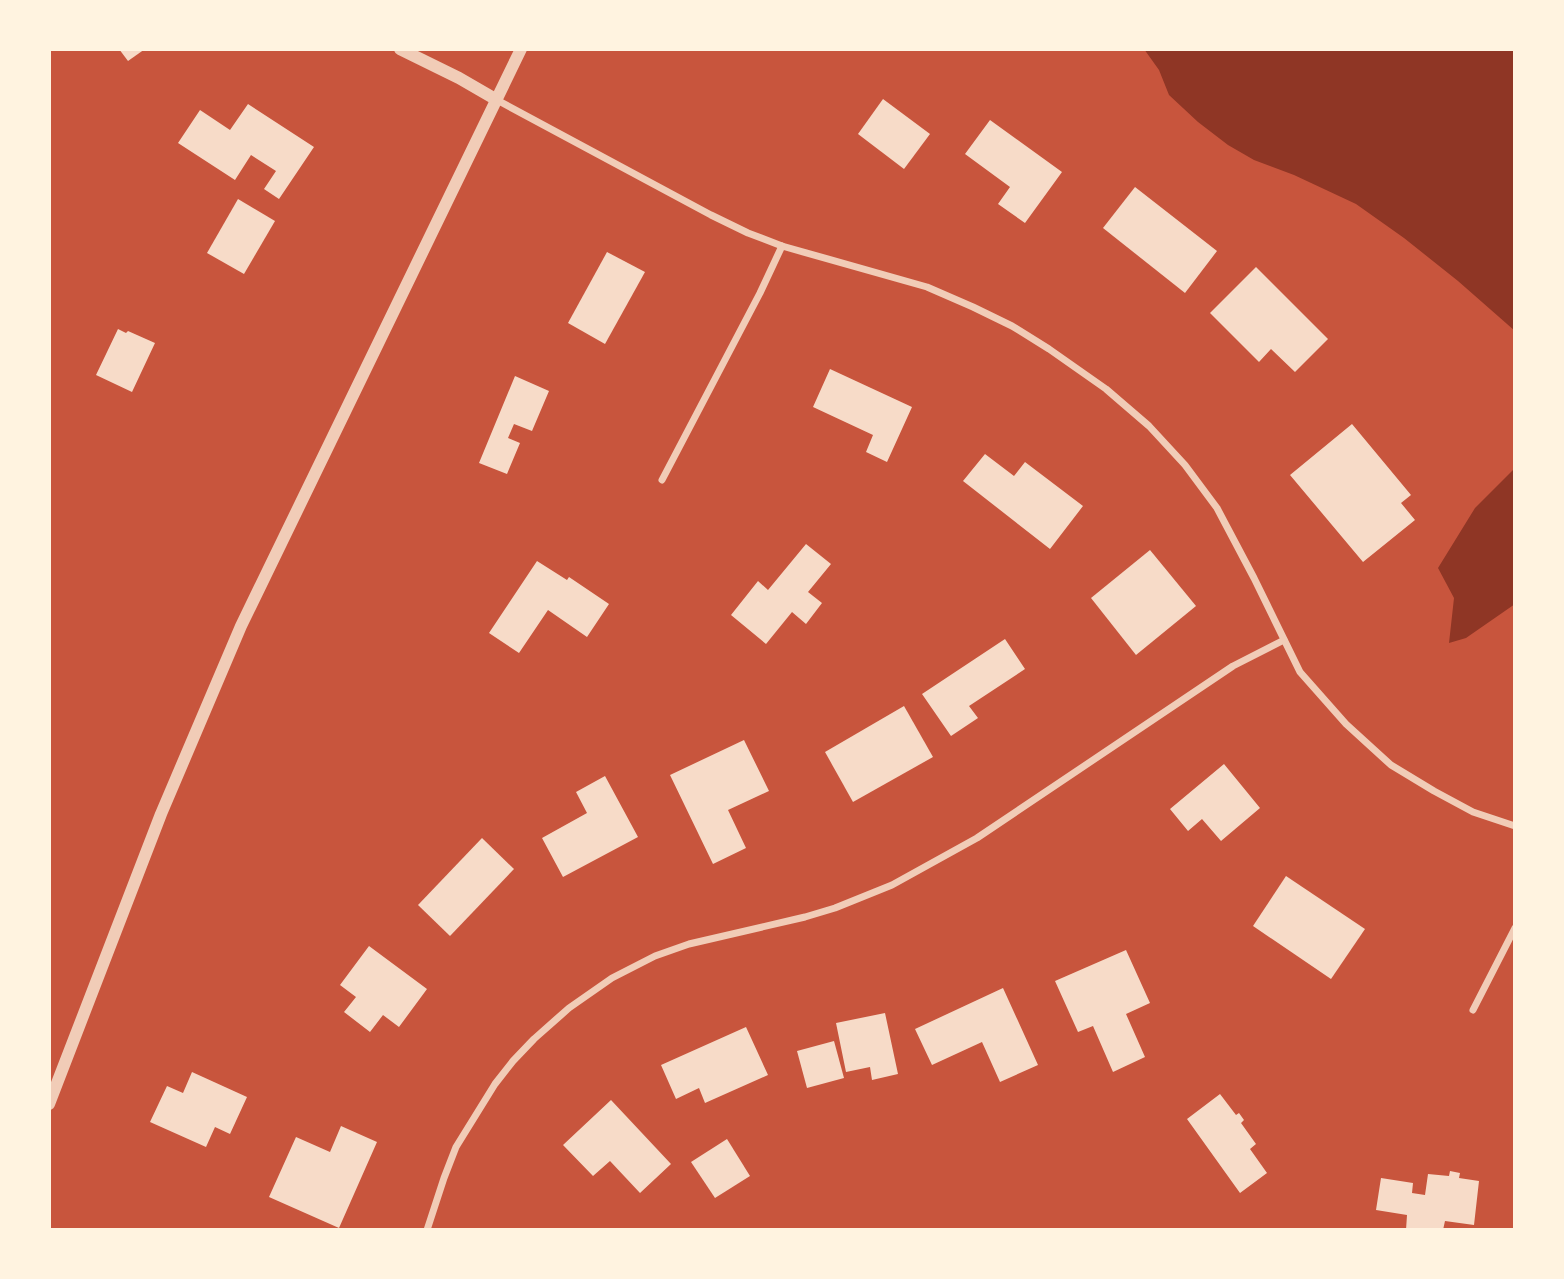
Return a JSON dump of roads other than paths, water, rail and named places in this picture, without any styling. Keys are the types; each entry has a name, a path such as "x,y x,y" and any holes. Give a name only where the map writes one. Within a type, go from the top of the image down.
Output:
{"street":[{"path":"400,49 459,78 711,215 782,246 927,287 1012,326 1049,349 1106,389 1149,426 1185,464 1217,508 1300,672 1346,724 1391,765 1473,812 1515,826"},
{"path":"49,1104 155,827 235,639 521,49"},
{"path":"662,480 782,246"},
{"path":"427,1230 456,1147 495,1084 542,1032 569,1008 612,978 655,956 689,944 825,911 892,885 977,838 1233,666 1284,640"},
{"path":"1473,1010 1515,928"}]}
